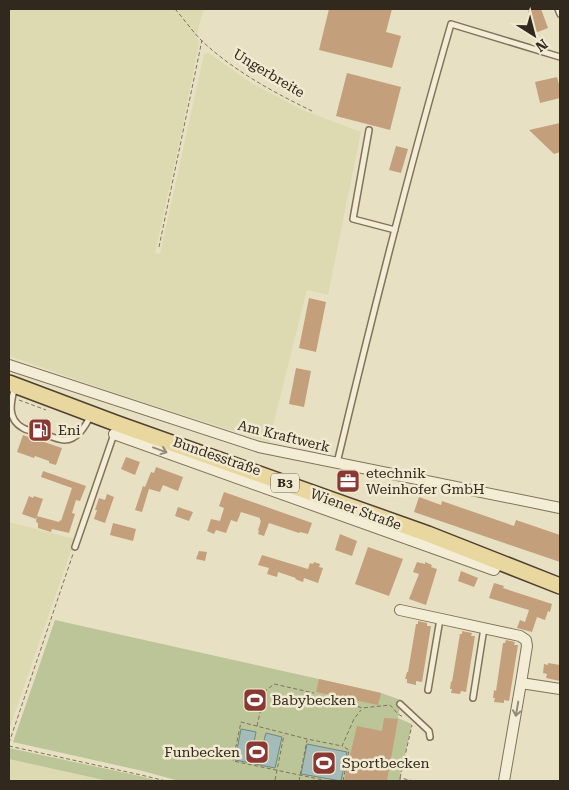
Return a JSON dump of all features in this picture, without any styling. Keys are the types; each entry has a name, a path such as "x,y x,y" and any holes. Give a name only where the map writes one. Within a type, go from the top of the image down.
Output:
{"main road":[{"name":"Wiener Straße","path":"12,385 91,414 116,429 426,539 500,562 560,585"}],"street":[{"name":"Am Kraftwerk","path":"9,365 259,446 560,508"},
{"path":"400,610 520,636 526,640 527,646 504,781"},
{"path":"521,683 560,689"}],"lane":[{"path":"558,9 560,14"},
{"path":"338,463 395,230 451,24 560,57"},
{"path":"368,130 352,219 395,230"},
{"path":"12,385 9,403 12,415 16,423 23,428 64,440 72,438 79,433 91,414"},
{"path":"75,547 116,429"},
{"path":"428,690 440,619"},
{"path":"473,698 484,628"},
{"path":"400,704 429,731 430,737"}],"path":[{"name":"Ungerbreite","path":"174,9 202,40 224,59 276,93 312,111"},
{"path":"159,246 202,40"},
{"path":"75,547 9,744 166,781"},
{"path":"256,726 264,693 274,684 314,693"},
{"path":"260,708 244,706 249,689 264,693"},
{"path":"339,702 346,702 362,708 390,705 398,714 406,718"},
{"path":"342,746 354,719 362,708"},
{"path":"328,781 233,761 241,722 307,740 342,746 349,750 343,781"},
{"path":"413,723 400,780 414,781"},
{"path":"275,780 284,734"},
{"path":"299,781 307,740"}],"shaded area":[{"path":"9,9 204,9 196,36 199,43 155,253 160,254 204,54 209,53 251,83 303,110 361,132 328,295 307,290 269,442 124,396 9,356"},
{"path":"9,522 75,539 9,730"},
{"path":"9,759 108,781 9,781"}],"green space":[{"path":"55,620 381,693 401,700 398,718 412,724 399,781 179,781 143,771 13,742"},
{"path":"9,748 159,781 108,781 9,759"}],"water":[{"name":"Funbecken","path":"241,729 256,732 254,742 263,744 266,733 282,737 275,768 235,760"},
{"name":"Sportbecken","path":"307,744 347,752 341,781 301,774"}],"building":[{"path":"329,9 392,9 386,32 401,36 392,68 319,50"},
{"path":"541,9 548,28 535,33 528,11"},
{"path":"347,73 401,87 390,130 336,116"},
{"path":"557,77 560,98 540,103 535,82"},
{"path":"560,123 560,152 554,154 529,130"},
{"path":"396,146 408,149 401,173 389,170"},
{"path":"309,298 326,302 316,352 299,348"},
{"path":"296,368 311,371 304,407 289,404"},
{"path":"35,419 50,424 48,431 32,427"},
{"path":"23,435 41,437 45,439 44,442 62,448 56,465 35,456 34,458 17,452"},
{"path":"126,457 140,462 135,475 121,469"},
{"path":"156,467 183,477 178,491 163,485 160,492 149,489 142,512 135,510 143,486 145,487 151,472 154,473"},
{"path":"43,471 86,486 80,501 76,500 72,513 75,514 69,533 52,529 51,532 38,528 37,516 61,521 72,488 41,477"},
{"name":"etechnik Weinhofer GmbH","path":"338,475 359,478 357,488 336,485"},
{"path":"224,492 312,523 308,534 269,523 264,536 258,534 260,518 241,512 237,522 231,520 226,533 216,530 214,534 207,531 211,519 220,521 224,508 219,506"},
{"path":"107,494 114,497 105,523 94,519 99,498 105,500"},
{"path":"29,496 43,499 36,519 22,514"},
{"path":"419,497 441,505 442,501 514,526 516,520 560,535 560,562 414,512"},
{"path":"178,507 193,512 189,521 175,516"},
{"path":"113,523 136,529 133,541 110,535"},
{"path":"340,534 357,541 352,556 335,550"},
{"path":"368,547 403,559 389,596 355,584"},
{"path":"199,551 207,552 205,561 196,559"},
{"path":"262,555 308,569 310,563 320,564 319,567 323,568 318,583 304,578 303,582 278,572 277,577 267,574 269,568 258,565"},
{"path":"417,562 425,564 425,562 437,569 426,605 409,599 419,574 413,572"},
{"path":"461,571 478,578 474,587 458,581"},
{"path":"494,583 504,586 503,588 552,604 550,612 548,611 545,620 537,617 532,632 517,628 520,620 525,622 529,610 489,598"},
{"path":"418,621 431,626 422,682 416,681 416,685 407,683 407,679 405,679"},
{"path":"462,631 472,633 471,636 475,636 466,692 461,691 460,694 451,693 452,689 450,689"},
{"path":"506,640 515,642 514,645 518,645 509,701 504,700 504,703 494,702 494,690 496,691 503,643"},
{"path":"548,663 560,665 560,681 546,678 547,674 543,673 544,664 548,665"},
{"path":"319,679 381,693 378,705 316,692"},
{"path":"384,718 398,719 387,781 344,781 357,726 382,731"}],"place":[{"name":"Eni","path":"40,430"},
{"name":"etechnik Weinhofer GmbH","path":"348,481"},
{"name":"Babybecken","path":"255,700"},
{"name":"Funbecken","path":"257,752"},
{"name":"Sportbecken","path":"324,763"}]}
